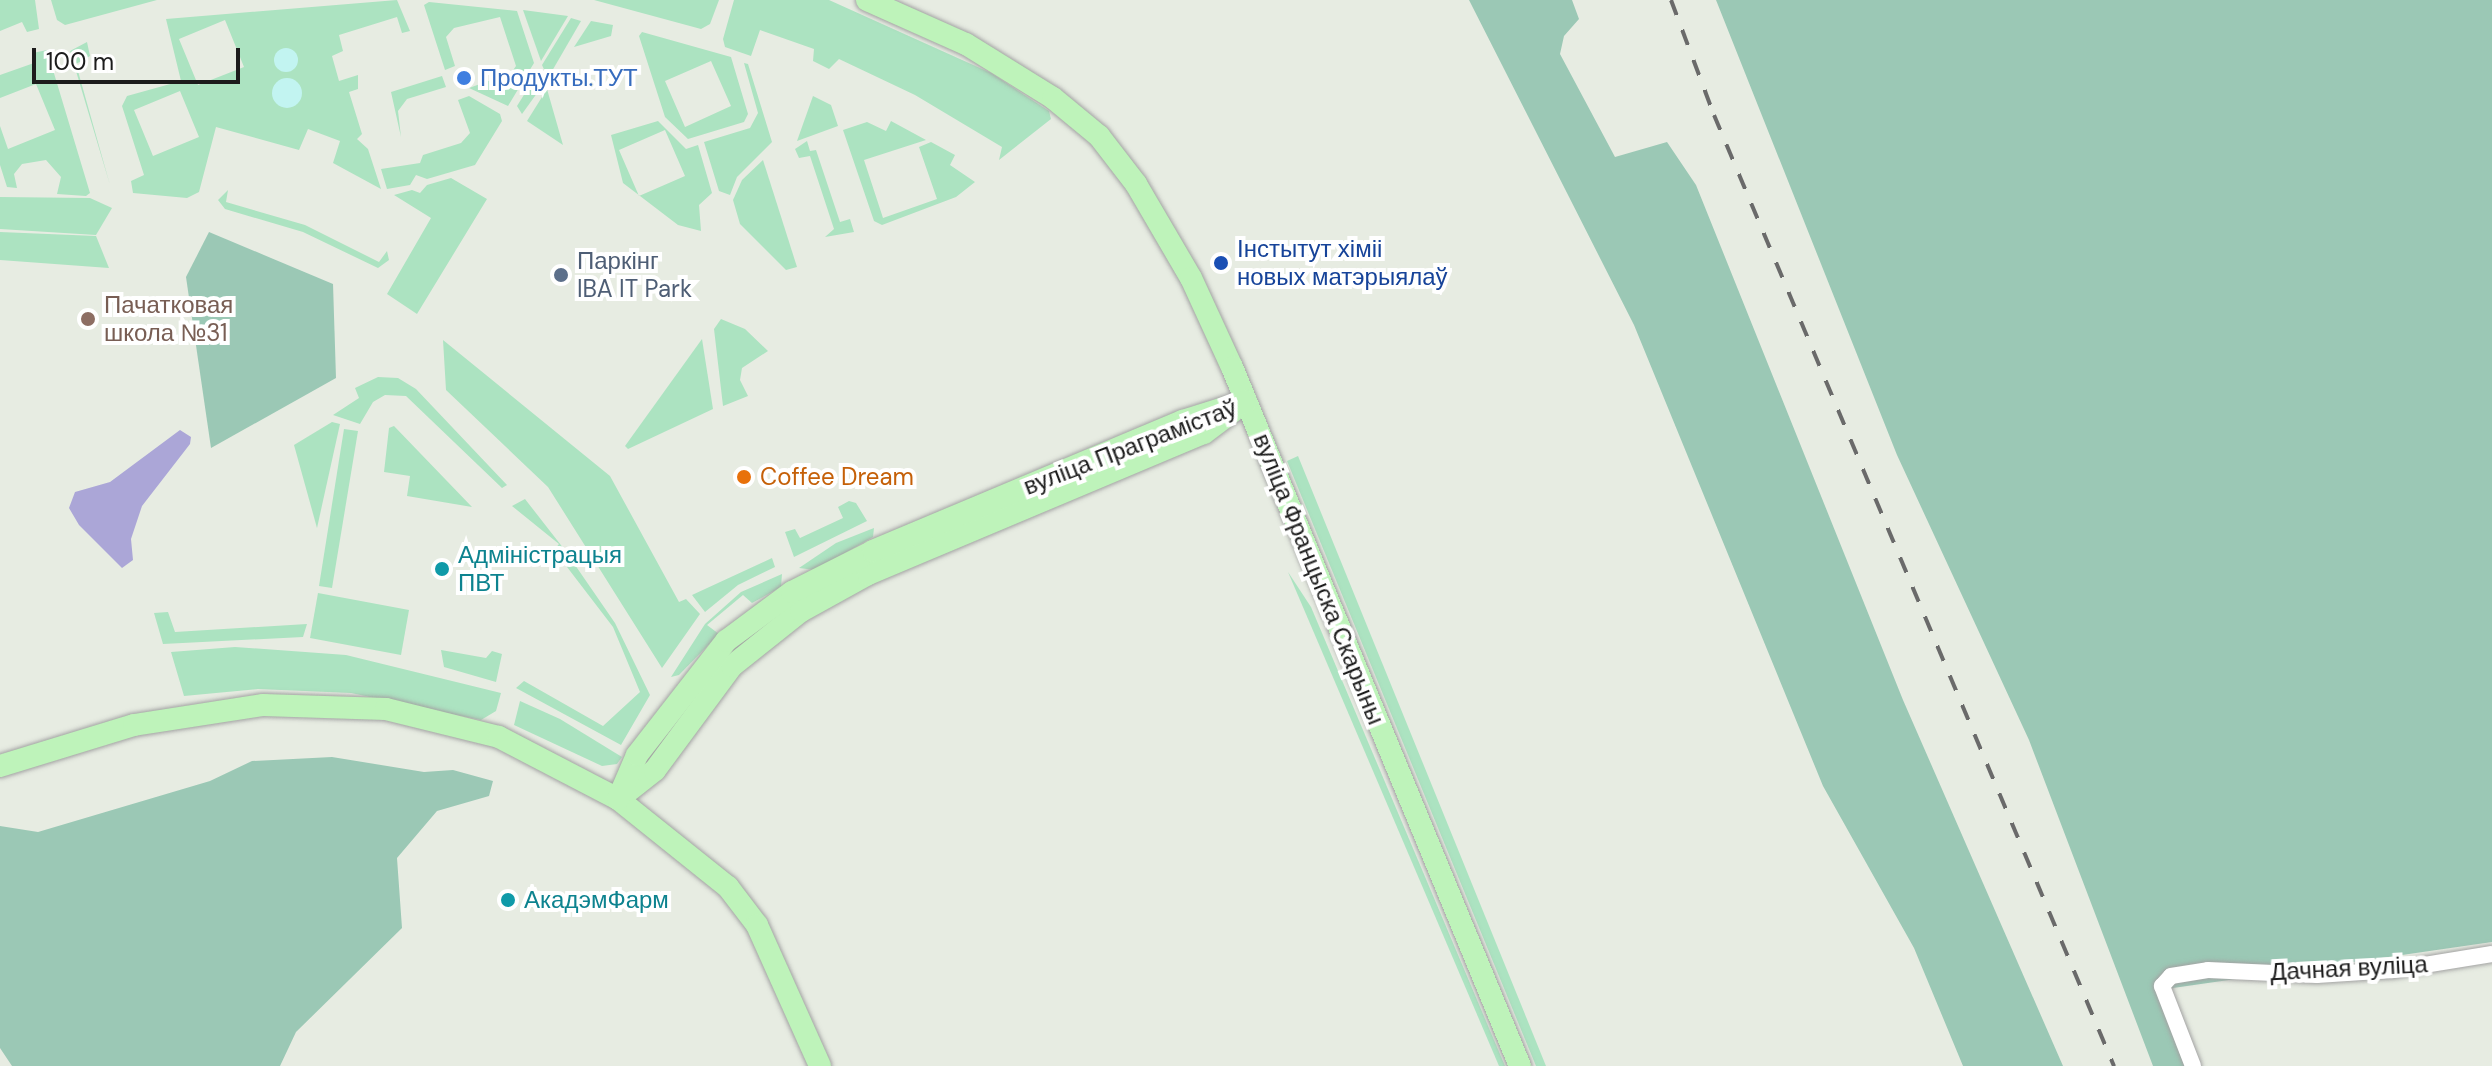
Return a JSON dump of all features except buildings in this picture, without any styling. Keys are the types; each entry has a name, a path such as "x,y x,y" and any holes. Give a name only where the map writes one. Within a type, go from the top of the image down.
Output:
{"main road":[{"name":"вуліца Францыска Скарыны","path":"867,0 966,44 1053,98 1099,136 1136,184 1191,278 1246,401 1520,1066"},
{"name":"вуліца Праграмістаў","path":"618,799 655,770 732,666 801,611 868,574 1204,433 1246,401"},
{"path":"0,766 181,714 318,703 386,709 477,730 526,748 618,799 728,887 744,906 771,952 820,1066"}],"street":[{"name":"Дачная вуліца","path":"2193,1066 2162,986 2188,971 2317,975 2492,954"}],"green space":[{"path":"0,0 35,0 39,29 27,32 22,22 0,31"},
{"path":"51,0 157,0 65,25 57,20"},
{"path":"397,0 410,31 402,33 397,17 339,35 343,51 332,56 339,81 358,75 358,89 349,92 362,134 357,139 368,149 381,189 333,163 340,141 308,129 299,150 216,127 199,192 187,198 133,193 131,181 144,175 122,106 127,96 181,81 166,19","holes":["225,20 244,67 198,85 179,39","180,91 199,137 153,156 134,110"]},
{"path":"594,0 719,0 710,24 701,29"},
{"path":"734,0 829,0 991,73 1049,111 1051,119 999,160 1002,147 915,95 839,59 829,69 813,61 814,49 760,30 751,56 725,47 723,39"},
{"path":"1469,0 1572,0 1579,19 1564,36 1560,54 1615,157 1667,142 1696,185 1903,700 2063,1066 1963,1066 1914,948 1823,786 1634,325"},
{"path":"1716,0 2492,0 2492,942 2159,990 2189,1066 2153,1066 2029,740 1897,455"},
{"path":"429,2 517,11 534,63 508,106 469,88 511,73 516,66 500,17 454,28 446,37 455,66 445,70 424,5"},
{"path":"523,10 568,16 541,61"},
{"path":"571,18 581,21 548,78 542,65"},
{"path":"591,21 613,25 611,36 574,47"},
{"path":"642,32 731,57 748,114 744,122 688,139 665,117 639,36","holes":["711,61 731,106 685,127 665,81"]},
{"path":"87,42 90,56 76,64 110,185 70,51"},
{"path":"47,50 90,193 86,196 57,194 61,177 46,160 22,164 14,174 17,188 7,187 0,165 0,126 8,149 55,130 36,84 0,98 0,75 34,63 33,53"},
{"path":"744,63 748,64 772,142 737,177 730,195 719,191 704,142 750,128 758,113"},
{"path":"540,69 545,82 522,114 517,106"},
{"path":"442,76 446,87 407,99 398,111 401,137 391,92"},
{"path":"547,89 563,145 527,121"},
{"path":"469,96 500,114 502,121 475,165 427,179 416,175 410,185 387,189 381,169 420,163 423,155 461,143 470,133 458,100"},
{"path":"813,96 831,105 838,126 797,141"},
{"path":"658,121 686,149 698,145 712,193 699,205 701,231 678,225 640,196 685,176 665,130 619,150 638,195 623,183 611,135"},
{"path":"891,121 926,140 864,160 883,218 937,199 919,147 931,142 955,155 950,165 975,182 956,197 882,225 874,221 843,130 867,122 886,131"},
{"path":"807,141 810,151 816,150 840,222 850,219 854,232 825,237 834,229 810,156 799,158 795,149"},
{"path":"763,160 797,267 786,270 740,224 733,200 742,180"},
{"path":"451,178 487,199 417,314 387,294 431,218 394,195 412,190 420,193 427,185"},
{"path":"228,190 226,202 305,225 379,262 387,251 389,260 378,268 303,232 225,209 218,200"},
{"path":"0,197 90,198 112,208 96,235 0,229"},
{"path":"0,232 96,236 109,268 0,260"},
{"path":"209,232 333,284 336,378 211,448 186,277"},
{"path":"721,319 745,329 768,351 742,368 740,380 748,396 723,406 714,329"},
{"path":"702,339 713,409 628,449 625,446"},
{"path":"443,340 610,476 679,602 686,599 700,614 662,668 548,487 446,390"},
{"path":"378,377 398,378 416,389 507,485 502,488 406,396 385,395 373,402 360,424 333,415 359,398 355,388"},
{"path":"332,422 340,424 317,528 294,445"},
{"path":"394,426 472,507 407,496 410,476 384,472 389,428"},
{"path":"344,429 358,431 332,588 319,586"},
{"path":"1298,456 1546,1066 1536,1066 1287,461"},
{"path":"525,499 564,549 615,623 650,695 621,745 516,688 524,681 603,726 640,692 613,627 554,550 559,544 512,506"},
{"path":"849,501 856,503 867,521 794,557 785,532 795,529 800,538 843,518 838,507"},
{"path":"874,528 873,537 815,570 799,568 836,543"},
{"path":"772,558 775,567 738,585 705,612 692,595"},
{"path":"1288,572 1311,607 1505,1066 1499,1066"},
{"path":"782,574 781,587 752,603 743,595 707,625 719,634 679,675 671,677 705,624 741,592"},
{"path":"318,593 409,610 401,655 310,638"},
{"path":"168,612 175,632 307,624 303,637 163,644 154,613"},
{"path":"235,647 346,655 501,693 496,711 481,720 351,693 258,689 184,696 171,652"},
{"path":"441,650 486,658 492,651 502,654 496,682 444,667"},
{"path":"520,701 560,719 622,757 617,764 602,766 514,725"},
{"path":"332,757 424,772 453,770 493,781 489,796 437,811 397,858 402,928 296,1032 280,1066 12,1066 0,1048 0,826 38,832 210,781 252,761"}],"shaded area":[{"path":"286,48 294,52 298,60 294,68 286,72 278,68 274,60 278,52"},
{"path":"287,78 298,82 302,93 298,104 287,108 276,104 272,93 276,82"},
{"path":"180,430 191,437 190,444 142,506 131,539 133,560 122,568 79,525 69,508 75,492 110,482"}],"railway":[{"path":"1671,0 1714,115 2114,1066"}],"place":[{"name":"Продукты.ТУТ","path":"464,78"},
{"name":"Інстытут хіміі новых матэрыялаў","path":"1221,263"},
{"name":"Паркінг IBA IT Park","path":"561,275"},
{"name":"Пачатковая школа №31","path":"88,319"},
{"name":"Coffee Dream","path":"744,477"},
{"name":"Адміністрацыя ПВТ","path":"442,569"},
{"name":"АкадэмФарм","path":"508,900"}]}
